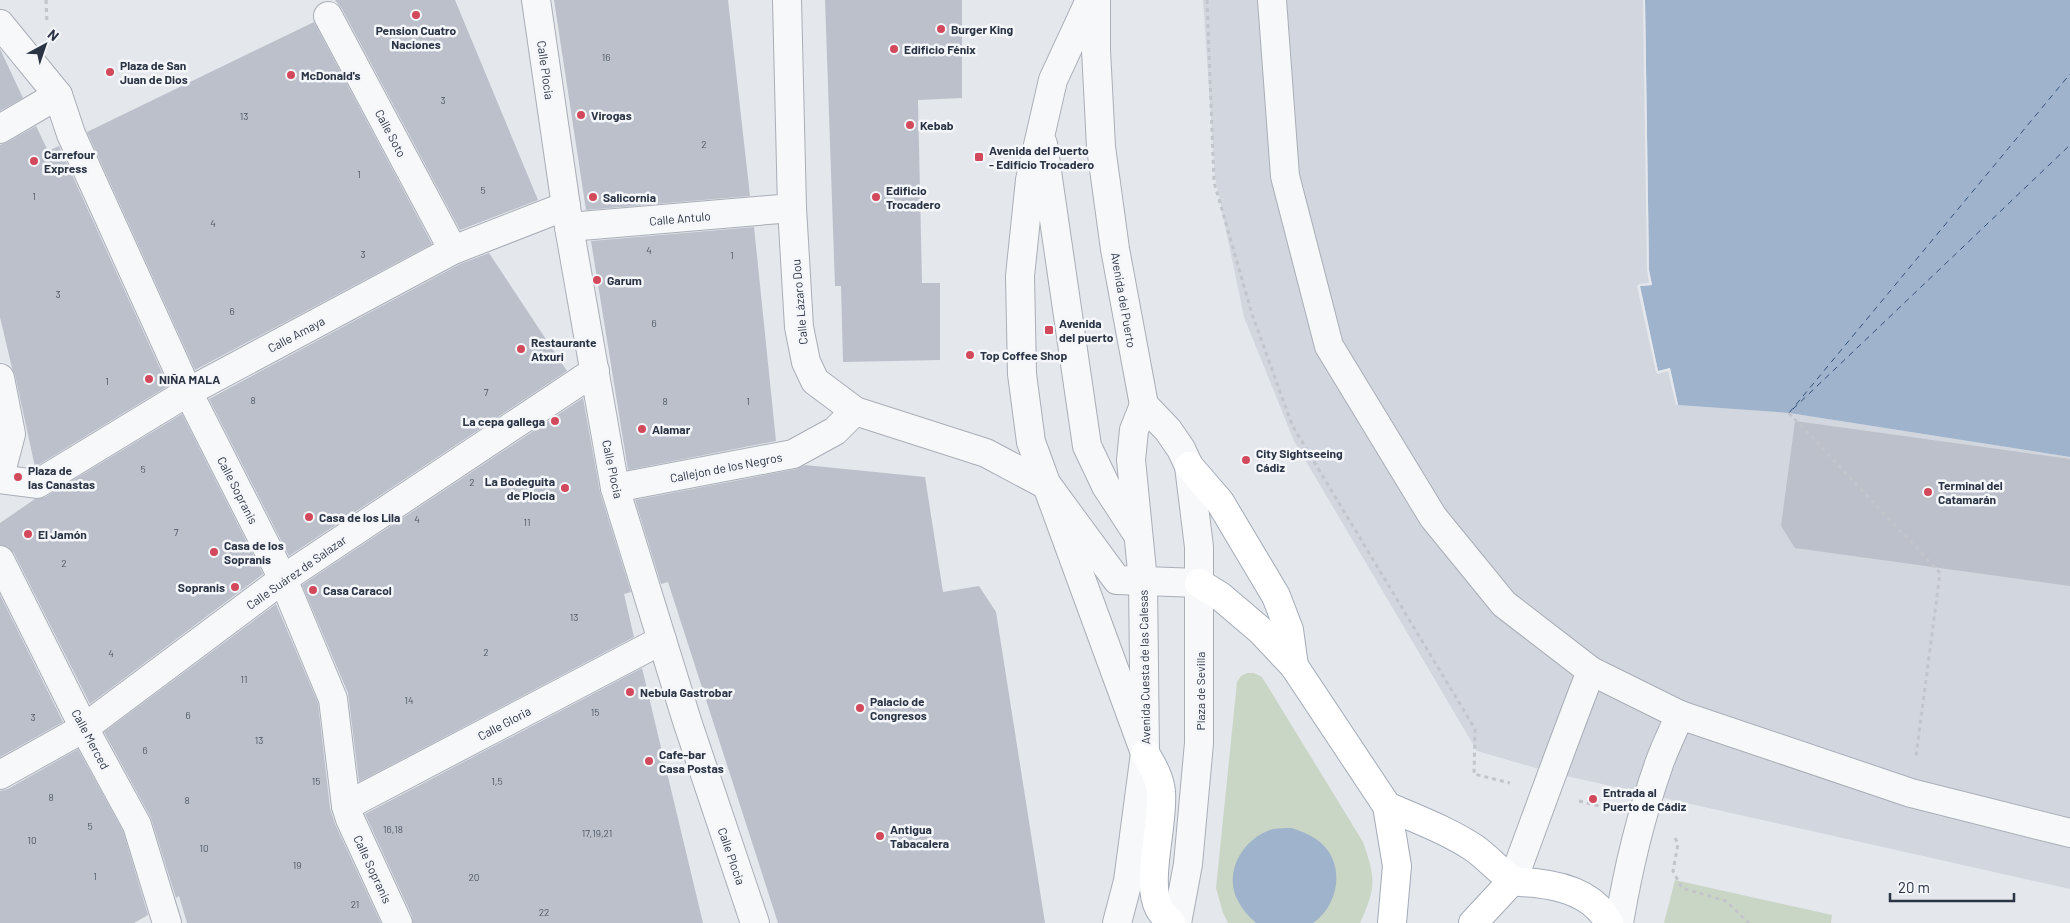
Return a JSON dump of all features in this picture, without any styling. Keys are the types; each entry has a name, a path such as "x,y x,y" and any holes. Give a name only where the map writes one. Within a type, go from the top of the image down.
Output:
{"main road":[{"path":"1189,466 1220,502 1276,596 1289,630 1294,666"},
{"path":"1199,583 1220,596 1260,630 1294,666 1387,806 1397,866 1392,923"},
{"name":"Avenida Cuesta de las Calesas","path":"1145,753 1155,770 1161,790 1161,818 1153,885 1158,908 1171,923"},
{"path":"1387,806 1459,838 1483,854 1513,880 1558,886 1579,893 1596,905 1610,923"},
{"path":"1473,923 1513,880"}],"street":[{"name":"Calle Plocia","path":"536,0 567,217 615,488 687,721 755,923"},
{"name":"Calle Lázaro Dou","path":"787,0 792,208 799,327 806,362 815,381 855,411 986,452 1048,486 1117,580 1143,581"},
{"path":"1090,0 1053,80 1030,180 1020,276 1022,374 1031,442 1092,613 1145,753"},
{"name":"Avenida del Puerto","path":"1096,0 1096,50 1101,147 1115,250 1144,405"},
{"path":"1272,0 1285,176 1329,346 1433,517 1504,604 1591,671 1680,715 1911,792 2070,832"},
{"name":"Calle Soto","path":"328,16 453,250"},
{"path":"0,24 58,95 0,129"},
{"name":"Calle Sopranis","path":"58,95 71,134 188,392 283,579 333,699 346,806 350,820 398,923"},
{"path":"1041,130 1087,446 1106,486 1138,536"},
{"name":"Calle Antulo","path":"567,217 792,208"},
{"name":"Calle Amaya","path":"0,478 37,484 188,392 453,250 567,217"},
{"name":"Calle Suárez de Salazar","path":"0,776 84,728 283,579 595,371"},
{"path":"0,378 11,434 0,478"},
{"path":"1144,405 1168,430 1181,449 1189,466 1199,547 1199,583"},
{"name":"Avenida Cuesta de las Calesas","path":"1118,923 1128,881 1145,753 1143,581 1131,460 1134,430 1144,405"},
{"name":"Callejon de los Negros","path":"615,488 793,454 835,431 855,411"},
{"name":"Calle Merced","path":"0,560 84,728 137,825 161,920"},
{"name":"Avenida Cuesta de las Calesas","path":"1143,581 1199,583"},
{"name":"Plaza de Sevilla","path":"1177,923 1188,864 1199,743 1199,583"},
{"name":"Calle Gloria","path":"346,806 662,640"},
{"path":"1513,880 1544,792 1553,773 1591,671"},
{"path":"1618,923 1627,875 1659,764 1680,715"}],"path":[{"path":"1207,0 1214,182 1252,314 1292,425 1475,730 1474,774 1544,792"},
{"path":"1789,413 1940,573 1911,792"}],"shaded area":[{"path":"1203,0 1645,0 1649,270 1678,405 1789,413 2070,457 2070,889 1553,773 1477,751 1294,441 1244,317 1215,177"}],"green space":[{"path":"1247,673 1254,673 1262,677 1363,842 1370,865 1372,883 1369,901 1360,923 1228,923 1223,913 1216,888 1237,682 1241,676"},
{"path":"1675,880 1832,915 1831,923 1664,923"}],"water":[{"path":"1645,0 2070,0 2070,457 1789,413 1678,405 1670,368 1658,371 1640,286 1652,285 1649,270"},
{"path":"1292,828 1320,842 1334,861 1336,884 1329,906 1313,923 1256,923 1245,912 1237,899 1233,888 1235,866 1239,856 1246,847 1263,833 1273,829"}],"pier":[{"path":"1643,0 1645,0 1649,270 1652,285 1640,286 1658,371 1670,368 1678,405 1676,405 1668,371 1658,374 1656,372 1637,286 1649,283 1647,270"}],"building":[{"path":"335,0 455,0 538,200 460,230 342,9"},
{"path":"554,0 728,0 750,196 586,210"},
{"name":"Edificio Trocadero","path":"825,0 962,0 962,98 918,100 922,283 940,283 940,360 843,362 841,286 835,286"},
{"path":"314,22 432,244 195,370 87,132"},
{"path":"0,49 23,98 0,111"},
{"path":"36,126 48,151 59,146 168,386 35,467 0,317 0,145"},
{"path":"754,227 776,441 628,470 591,241"},
{"path":"489,253 567,371 289,556 209,399 460,264"},
{"path":"583,398 600,492 631,592 624,594 634,637 359,782 348,693 302,585"},
{"path":"182,414 263,574 90,704 14,553 8,547 0,545 0,523 35,499 45,497"},
{"name":"Terminal del Catamarán","path":"1795,421 2070,459 2070,586 1795,548 1781,526"},
{"name":"Palacio de Congresos","path":"805,465 925,477 943,592 979,586 996,612 1045,923 778,923 668,582 661,584 635,500 796,469"},
{"path":"0,595 63,722 0,757"},
{"path":"276,604 318,703 330,808 335,824 381,923 187,923 179,896 176,898 151,818 104,732"},
{"path":"642,668 703,923 413,923 412,916 365,814"},
{"path":"78,749 123,831 148,915 134,923 0,923 0,791 8,789"}],"ferry route":[{"path":"1789,413 2070,74"},
{"path":"1793,409 2070,145"}],"place":[{"name":"Pension Cuatro Naciones","path":"416,15"},
{"name":"Burger King","path":"941,29"},
{"name":"Edificio Fénix","path":"894,49"},
{"name":"Plaza de San Juan de Dios","path":"110,72"},
{"name":"McDonald's","path":"291,75"},
{"name":"Virogas","path":"581,115"},
{"name":"Kebab","path":"910,125"},
{"name":"Avenida del Puerto - Edificio Trocadero","path":"979,157"},
{"name":"Carrefour Express","path":"34,161"},
{"name":"Salicornia","path":"593,197"},
{"name":"Edificio Trocadero","path":"876,197"},
{"name":"Garum","path":"597,280"},
{"name":"Avenida del puerto","path":"1049,330"},
{"name":"Restaurante Atxuri","path":"521,349"},
{"name":"Top Coffee Shop","path":"970,355"},
{"name":"NIÑA MALA","path":"149,379"},
{"name":"La cepa gallega","path":"555,421"},
{"name":"Alamar","path":"642,429"},
{"name":"City Sightseeing Cádiz","path":"1246,460"},
{"name":"Plaza de las Canastas","path":"18,477"},
{"name":"La Bodeguita de Plocia","path":"565,488"},
{"name":"Terminal del Catamarán","path":"1928,492"},
{"name":"Casa de los Lila","path":"309,517"},
{"name":"El Jamón","path":"28,534"},
{"name":"Casa de los Sopranis","path":"214,552"},
{"name":"Sopranis","path":"235,587"},
{"name":"Casa Caracol","path":"313,590"},
{"name":"Nebula Gastrobar","path":"630,692"},
{"name":"Palacio de Congresos","path":"860,708"},
{"name":"Cafe-bar Casa Postas","path":"649,761"},
{"name":"Entrada al Puerto de Cádiz","path":"1593,799"},
{"name":"Antigua Tabacalera","path":"880,836"}]}
